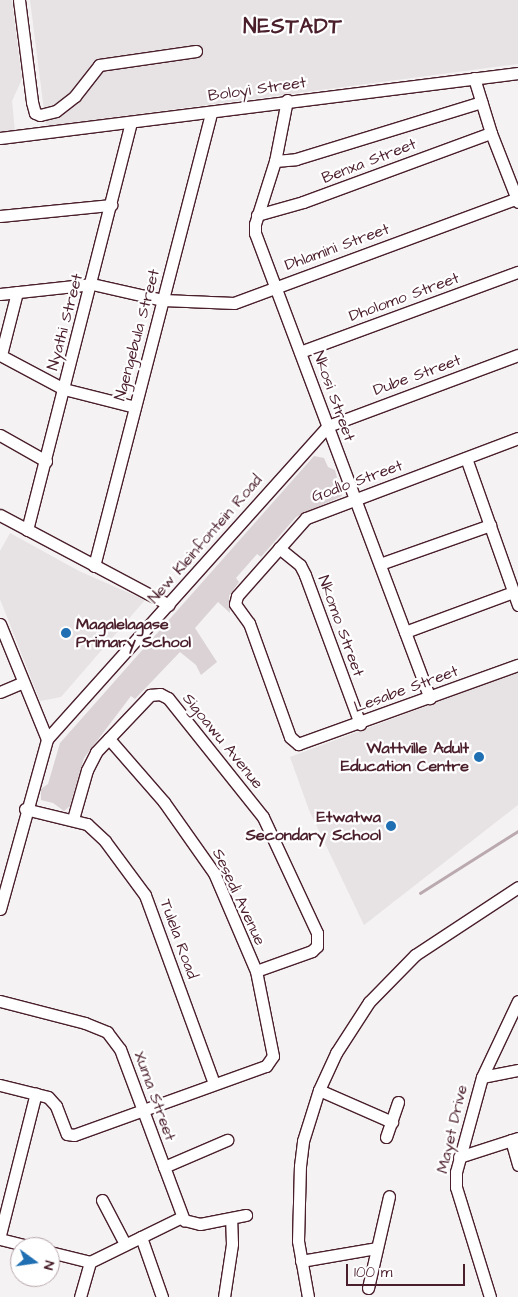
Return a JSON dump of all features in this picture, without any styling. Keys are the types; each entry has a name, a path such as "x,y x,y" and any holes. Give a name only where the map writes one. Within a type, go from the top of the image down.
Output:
{"street":[{"path":"19,0 32,102 35,113 40,115 56,112 75,96 99,65 196,51"},
{"name":"Boloyi Street","path":"0,138 211,112 287,100 518,73"},
{"path":"474,78 491,133 518,199"},
{"name":"Nkosi Street","path":"287,100 275,161 257,215 256,233 430,698"},
{"name":"Benxa Street","path":"275,161 296,159 481,102"},
{"name":"Ngengebula Street","path":"94,566 211,112"},
{"name":"Nyathi Street","path":"27,530 92,284 132,122"},
{"name":"Benxa Street","path":"257,215 303,202 491,133"},
{"name":"Dhlamini Street","path":"0,294 92,284 163,300 223,305 518,199"},
{"path":"0,216 111,205"},
{"name":"Dholomo Street","path":"300,352 518,272"},
{"path":"17,292 0,355 64,389 135,407"},
{"name":"Dube Street","path":"328,426 518,355"},
{"name":"New Kleinfontein Road","path":"47,739 328,426"},
{"path":"0,436 46,461"},
{"name":"Godlo Street","path":"304,743 295,743 290,737 249,623 236,608 237,596 306,518 518,438"},
{"path":"466,458 518,605"},
{"path":"0,515 168,605"},
{"path":"380,564 490,525"},
{"name":"Nkomo Street","path":"279,548 300,565 305,575 360,724"},
{"path":"405,632 513,592"},
{"path":"0,624 47,739 25,809 0,909"},
{"name":"Lesabe Street","path":"304,743 518,665"},
{"path":"0,692 23,682"},
{"name":"Sigoawu Avenue","path":"109,739 154,693 164,695 176,706 263,817 317,932 317,946 312,951 256,972"},
{"path":"73,819 91,761 109,739"},
{"name":"Sesedi Avenue","path":"36,1093 52,1099 70,1135 266,1066 273,1056 256,972 206,858 109,739"},
{"name":"Tulela Road","path":"25,809 73,819 94,828 145,896 214,1084"},
{"path":"308,1297 300,1261 296,1210 303,1142 319,1090 355,1022 386,983 448,931 518,887"},
{"name":"Xuma Street","path":"0,1001 85,1023 107,1032 120,1049 182,1217"},
{"name":"Mayet Drive","path":"490,1297 456,1187 459,1157 482,1077 518,1001"},
{"path":"482,1077 518,1070"},
{"path":"0,1085 36,1093 0,1235"},
{"path":"319,1090 392,1122"},
{"path":"386,1137 398,1102"},
{"path":"164,1167 228,1140"},
{"path":"459,1157 514,1140 518,1165"},
{"path":"368,1288 389,1196"},
{"path":"102,1200 125,1244"},
{"path":"60,1254 90,1262 182,1217 196,1224 246,1215"},
{"path":"224,1297 232,1244 230,1219"},
{"path":"141,1237 162,1297"},
{"path":"300,1261 376,1248"},
{"path":"80,1297 90,1262"}],"shaded area":[{"path":"0,0 12,0 22,79 12,101 15,132 0,134"},
{"path":"30,0 518,0 518,64 46,126"},
{"path":"314,456 324,458 328,467 335,470 342,496 296,517 261,557 257,554 236,578 239,582 229,596 230,613 218,602 195,628 217,662 201,675 196,665 180,652 135,699 131,696 84,758 70,806 64,811 53,803 41,800 41,789 48,784 60,743"},
{"name":"Magalelagase Primary School","path":"10,533 79,571 145,600 61,697 40,701 0,599 0,551"},
{"name":"Etwatwa Secondary School","path":"518,672 518,805 364,925 309,810 290,757"}],"waterway":[{"path":"420,893 518,831"}],"place":[{"name":"Magalelagase Primary School","path":"66,633"},
{"name":"Wattville Adult Education Centre","path":"479,757"},
{"name":"Etwatwa Secondary School","path":"391,826"}],"district":[{"name":"NESTADT","path":"293,27"}]}
